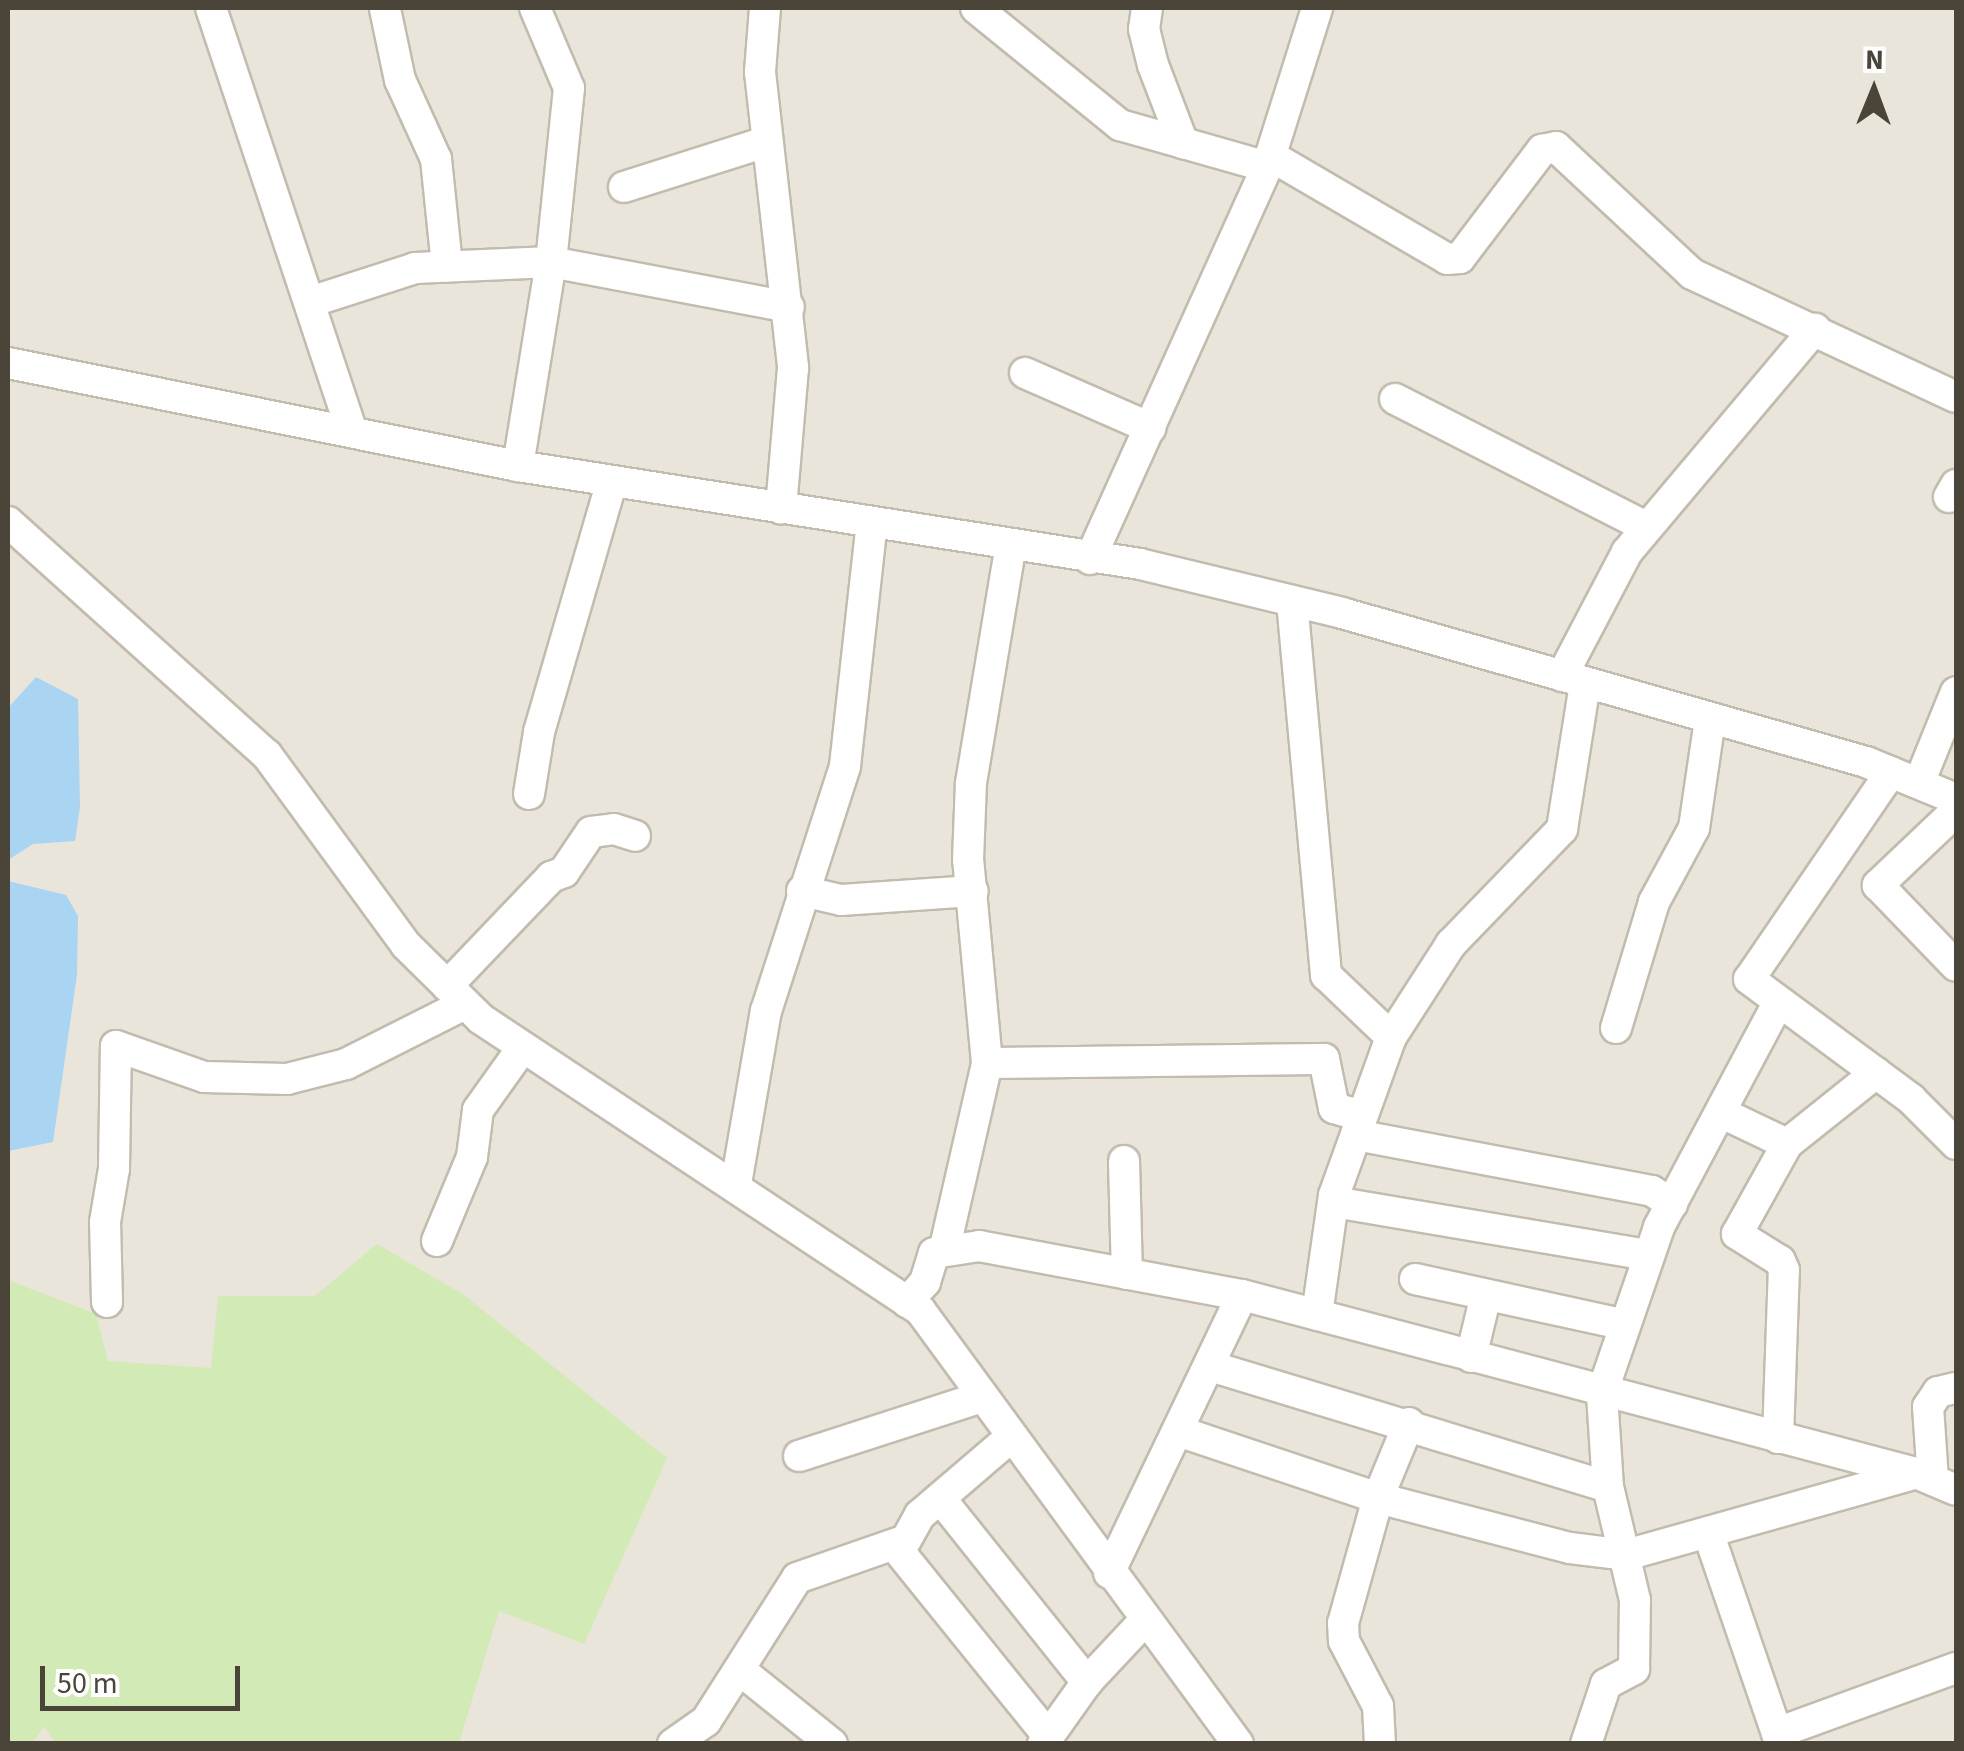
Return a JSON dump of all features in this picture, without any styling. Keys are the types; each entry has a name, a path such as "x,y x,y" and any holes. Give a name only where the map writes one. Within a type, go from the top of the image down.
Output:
{"street":[{"path":"210,8 352,432"},
{"path":"518,466 551,262 569,88 534,8"},
{"path":"765,8 760,72 794,368 781,508"},
{"path":"976,8 1120,125 1269,161 1447,259 1460,258 1542,150 1556,147 1692,274 1956,397"},
{"path":"1147,8 1144,29 1153,65 1183,142"},
{"path":"1090,559 1269,161 1317,8"},
{"path":"384,9 400,80 436,159 447,266"},
{"path":"624,188 766,142"},
{"path":"310,302 414,268 551,262 788,307"},
{"path":"1318,1315 1334,1202 1391,1036 1452,944 1562,829 1573,679 1646,527 1667,498 1693,480 1815,328"},
{"path":"8,362 518,466 1140,564 1292,601 1573,679 1905,777 1956,799"},
{"path":"1025,372 1150,428"},
{"path":"1396,399 1646,527"},
{"path":"528,794 539,732 612,481"},
{"path":"8,522 267,755 406,945 456,995 523,1046 736,1184 907,1302 982,1397 1238,1744"},
{"path":"736,1184 766,1011 845,766 872,522"},
{"path":"945,1247 987,1064 973,891 970,783 1011,544"},
{"path":"1292,601 1326,975 1391,1036"},
{"path":"1956,692 1905,777 1749,980 1876,1073 1956,1144"},
{"path":"1616,1028 1654,902 1694,828 1710,719"},
{"path":"1956,810 1878,885 1956,966"},
{"path":"108,1302 105,1222 114,1169 116,1046 204,1077 287,1078 346,1064 456,995 551,877 564,872 591,832 614,829 635,836"},
{"path":"802,892 841,900 973,891"},
{"path":"1586,1744 1606,1684 1634,1670 1635,1600 1608,1487 1602,1393 1648,1255 1777,1004"},
{"path":"437,1241 472,1157 478,1110 523,1046"},
{"path":"987,1064 1324,1059 1334,1108 1359,1126 1652,1190 1672,1204"},
{"path":"1778,1438 1784,1270 1780,1261 1737,1234 1787,1144 1876,1073"},
{"path":"1722,1113 1787,1144"},
{"path":"1124,1161 1128,1274"},
{"path":"1334,1202 1648,1255"},
{"path":"907,1302 924,1282 934,1252 945,1247 979,1246 1242,1295 1935,1481"},
{"path":"1415,1280 1622,1324"},
{"path":"1109,1574 1181,1432 1242,1295"},
{"path":"1471,1357 1486,1295"},
{"path":"1210,1366 1608,1487"},
{"path":"1935,1481 1928,1408 1938,1392 1956,1388"},
{"path":"800,1456 982,1397"},
{"path":"1380,1744 1378,1706 1344,1641 1343,1623 1378,1498 1409,1424"},
{"path":"1181,1432 1378,1498 1570,1548 1626,1555 1708,1532 1935,1481"},
{"path":"696,1739 797,1578 906,1540 940,1498 1011,1437"},
{"path":"940,1498 1087,1682"},
{"path":"1708,1532 1777,1733 1956,1668"},
{"path":"894,1546 1045,1740 1087,1682 1144,1620"},
{"path":"740,1670 832,1744"}],"shaded area":[{"path":"8,8 1956,8 1956,1743 8,1743"}],"green space":[{"path":"377,1244 464,1295 667,1458 584,1644 499,1611 459,1743 56,1744 44,1726 33,1743 8,1743 8,1280 96,1314 108,1361 211,1368 218,1296 315,1296"}],"water":[{"path":"36,677 78,699 80,807 75,841 33,844 8,860 8,708"},
{"path":"8,881 66,895 78,916 77,975 53,1142 8,1151"}]}
